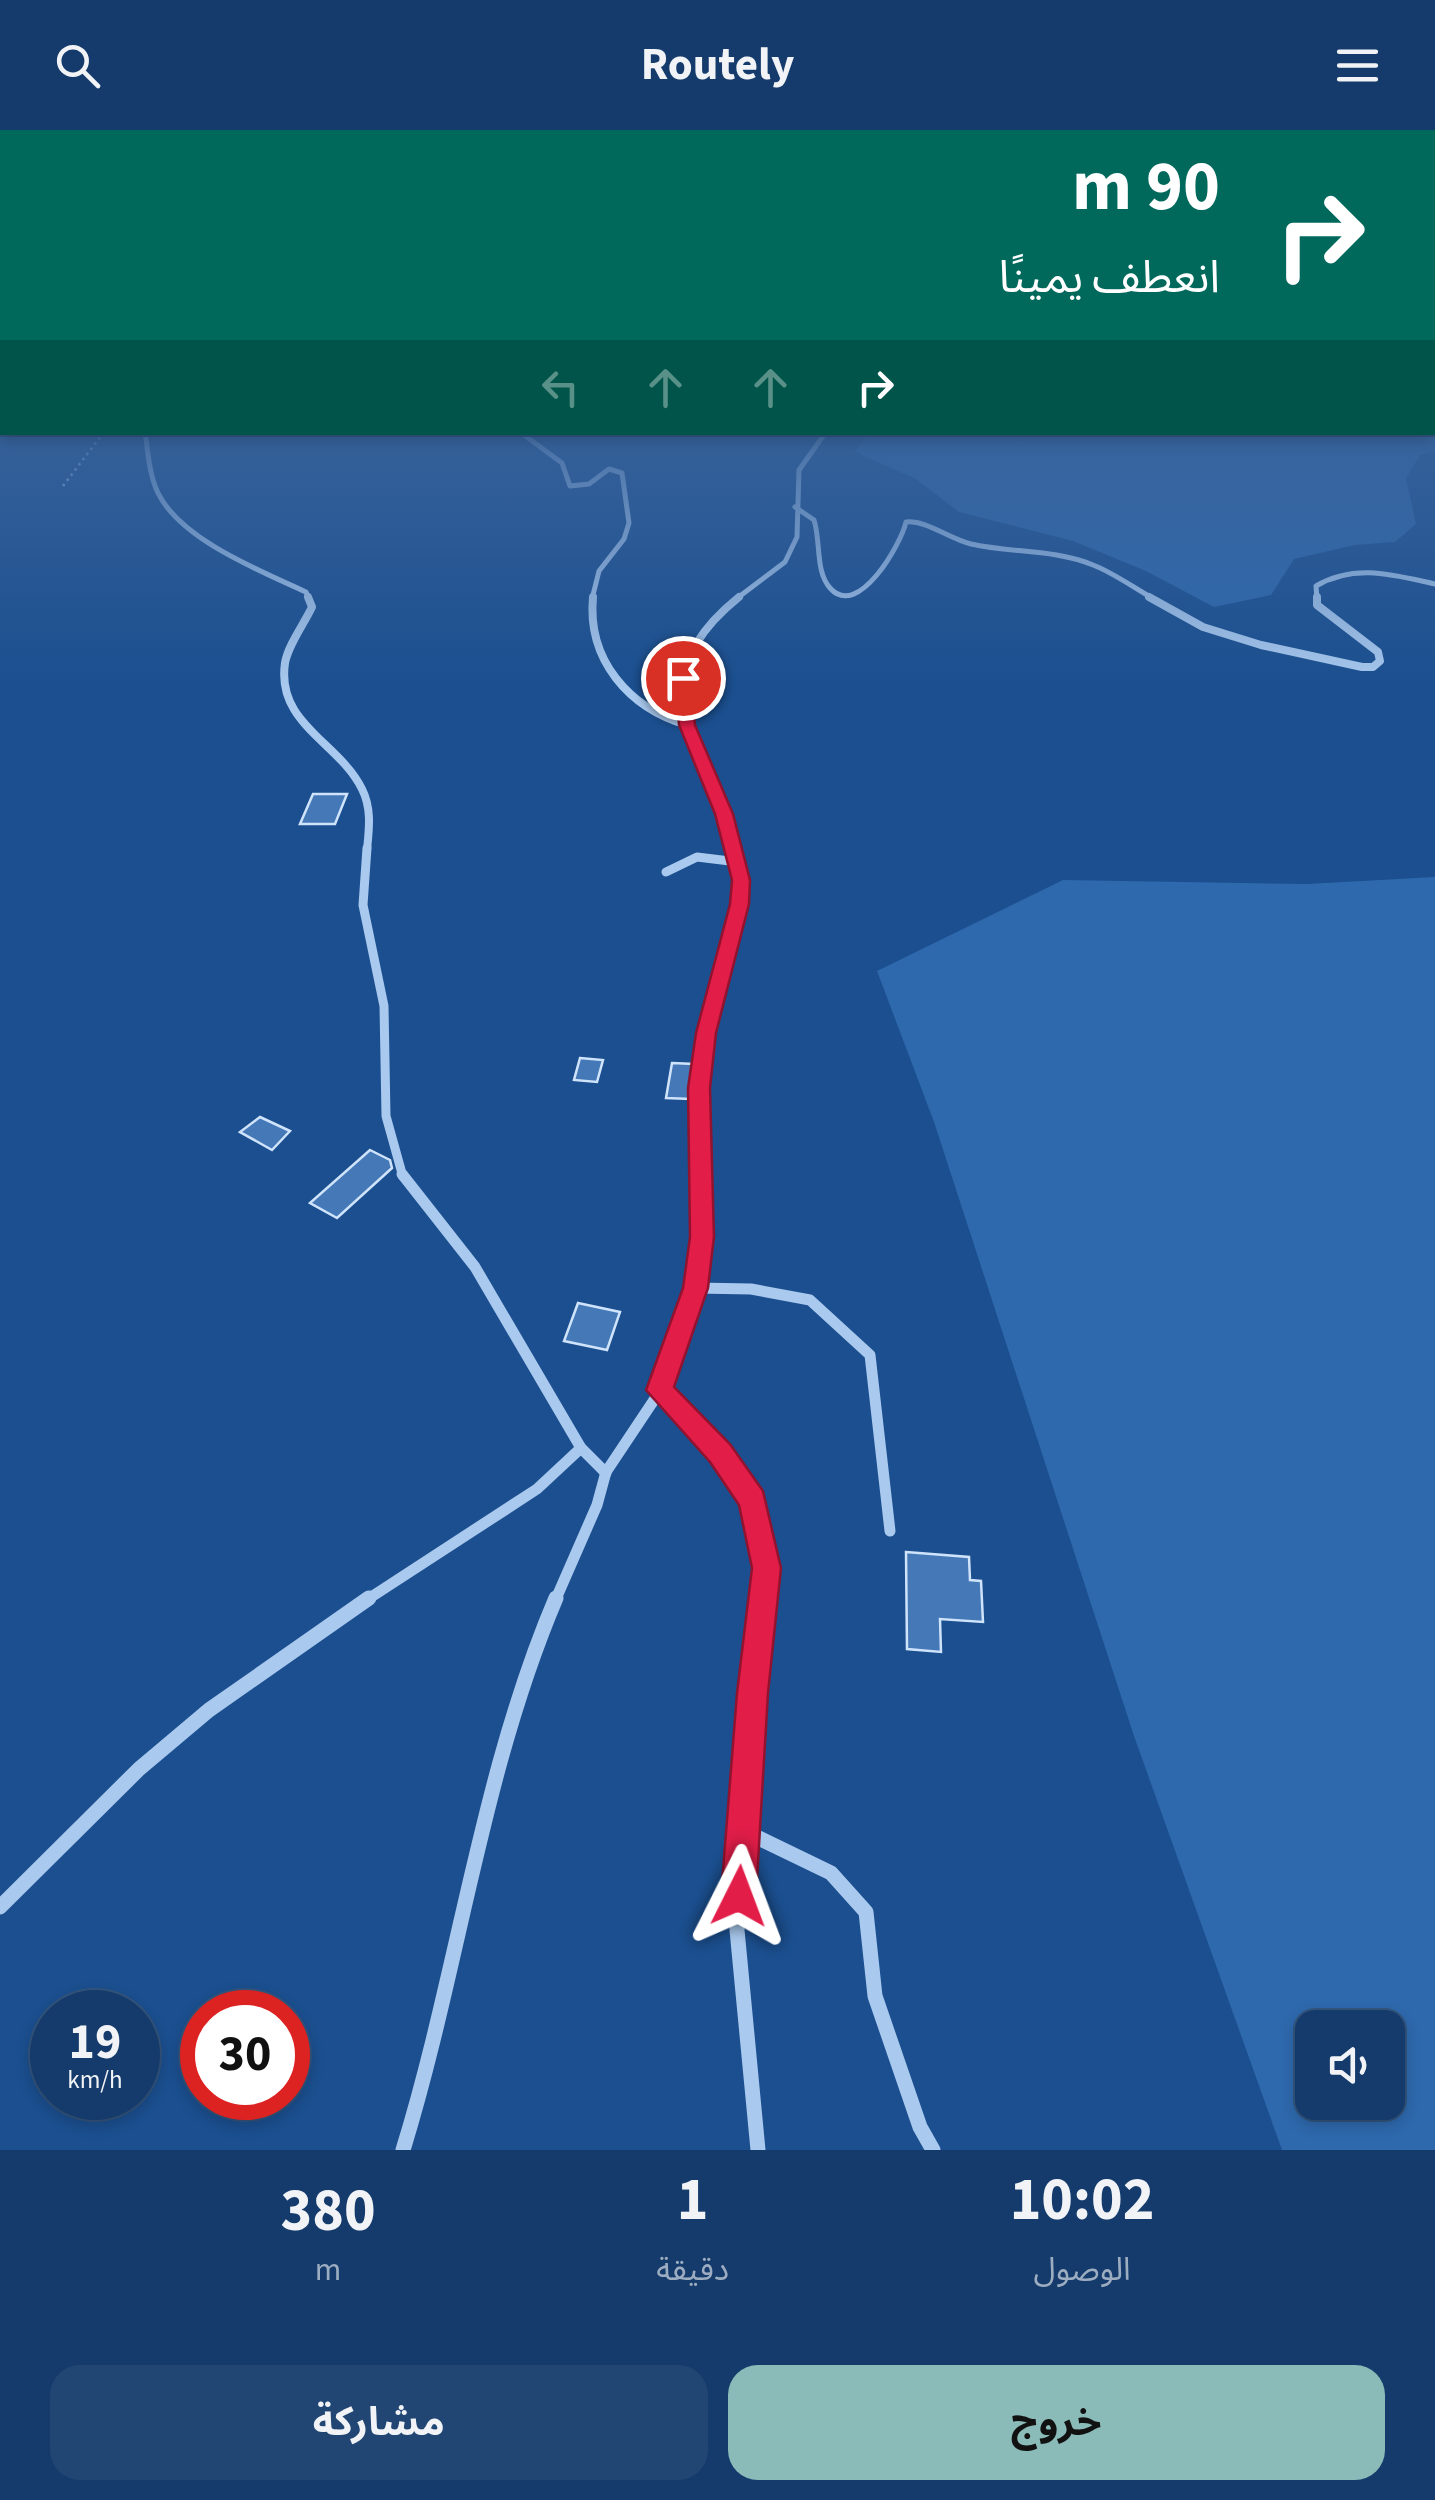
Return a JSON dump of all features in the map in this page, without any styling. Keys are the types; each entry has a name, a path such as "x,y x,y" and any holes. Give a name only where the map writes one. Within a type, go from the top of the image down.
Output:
{"street":[{"path":"161,499 173,514 234,556 306,592 311,600 312,607 286,660 284,696 308,731 350,770 364,792 370,814 363,905 384,1006 386,1116 394,1153 404,1178 475,1267 582,1448 606,1473"},
{"path":"630,499 623,542 596,578 593,622 597,642 610,676 621,689 659,717 687,725"},
{"path":"403,2150 423,2090 453,1971 502,1750 537,1644 567,1565 598,1502 606,1473 660,1390 696,1288 702,1237 699,1088 706,1033 740,904 738,862 713,785 687,725 683,678 693,644 719,615 785,562 795,548 796,499"},
{"path":"795,507 810,514 816,523 823,571 841,596 858,592 885,563 906,522 919,522 954,540 1043,552 1093,565 1112,572 1203,627 1261,645 1362,667 1373,667 1380,661 1378,652 1317,604 1316,586 1326,578 1352,571 1435,584"},
{"path":"666,872 697,857 738,862"},
{"path":"696,1288 751,1289 810,1300 870,1355 890,1531"},
{"path":"660,1390 720,1453 753,1500 766,1568 742,1830 737,1930 758,2150"},
{"path":"0,1907 140,1769 209,1710 384,1586 537,1489 582,1448"},
{"path":"742,1830 831,1873 866,1912 875,1996 920,2127 932,2150"}],"shaded area":[{"path":"942,499 1411,499 1416,524 1395,542 1355,545 1294,559 1271,595 1214,607 1146,571 1073,541 959,512"},
{"path":"1435,877 1435,2150 1282,2150 1134,1736 934,1122 877,971 1063,880 1307,884"}],"building":[{"path":"313,794 347,794 335,824 300,824"},
{"path":"580,1058 603,1060 597,1082 574,1080"},
{"path":"672,1063 694,1064 691,1099 666,1098"},
{"path":"260,1117 290,1131 272,1150 240,1132"},
{"path":"370,1150 390,1160 392,1168 337,1218 310,1203"},
{"path":"578,1303 620,1312 607,1350 564,1341"},
{"path":"906,1552 969,1557 970,1580 981,1581 983,1622 940,1619 941,1652 907,1649"}],"route":[{"path":"683,678 687,725 724,814 741,880 740,904 706,1033 699,1088 703,1190 696,1288 660,1390 720,1453 753,1500 766,1568 752,1693 739,1896"}]}
